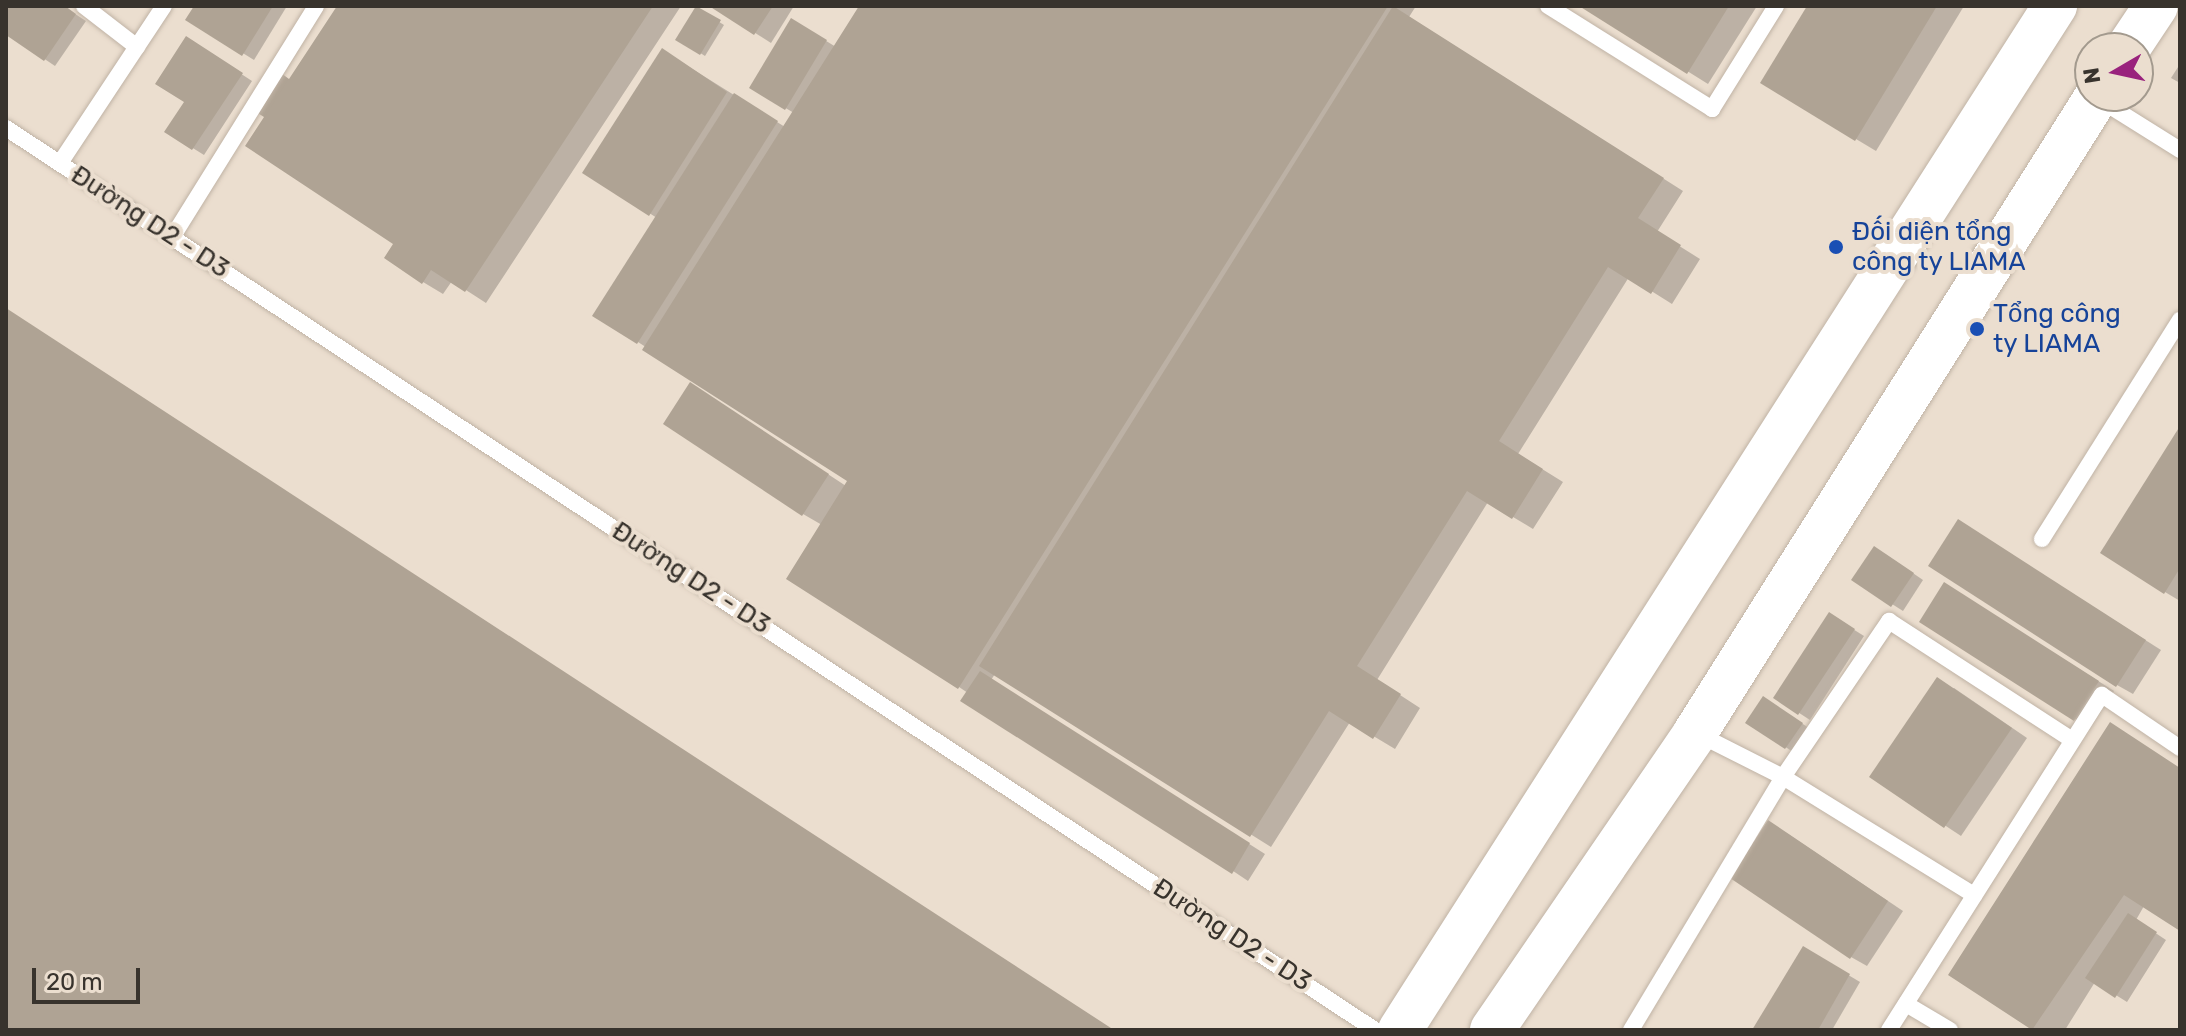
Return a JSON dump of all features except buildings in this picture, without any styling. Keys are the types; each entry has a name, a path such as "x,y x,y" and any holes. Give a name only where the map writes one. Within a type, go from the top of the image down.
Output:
{"street":[{"path":"1400,1030 2055,6"},
{"path":"2139,32 2156,6"},
{"path":"1492,1030 1695,733 2086,112"}],"lane":[{"path":"84,6 137,47"},
{"path":"60,163 164,6"},
{"path":"173,236 316,6"},
{"path":"1548,6 1712,109 1776,6"},
{"path":"2121,112 2180,150"},
{"name":"Đường D2 - D3","path":"6,128 1375,1030"},
{"path":"2042,539 2180,320"},
{"path":"1631,1030 1783,777 1889,621 2072,740"},
{"path":"1889,1030 2102,695 2180,748"},
{"path":"1695,733 1783,777 1974,895"},
{"path":"1906,1004 1950,1030"}],"place":[{"name":"Đối diện tổng công ty LIAMA","path":"1836,247"},
{"name":"Tổng công ty LIAMA","path":"1977,329"}]}
